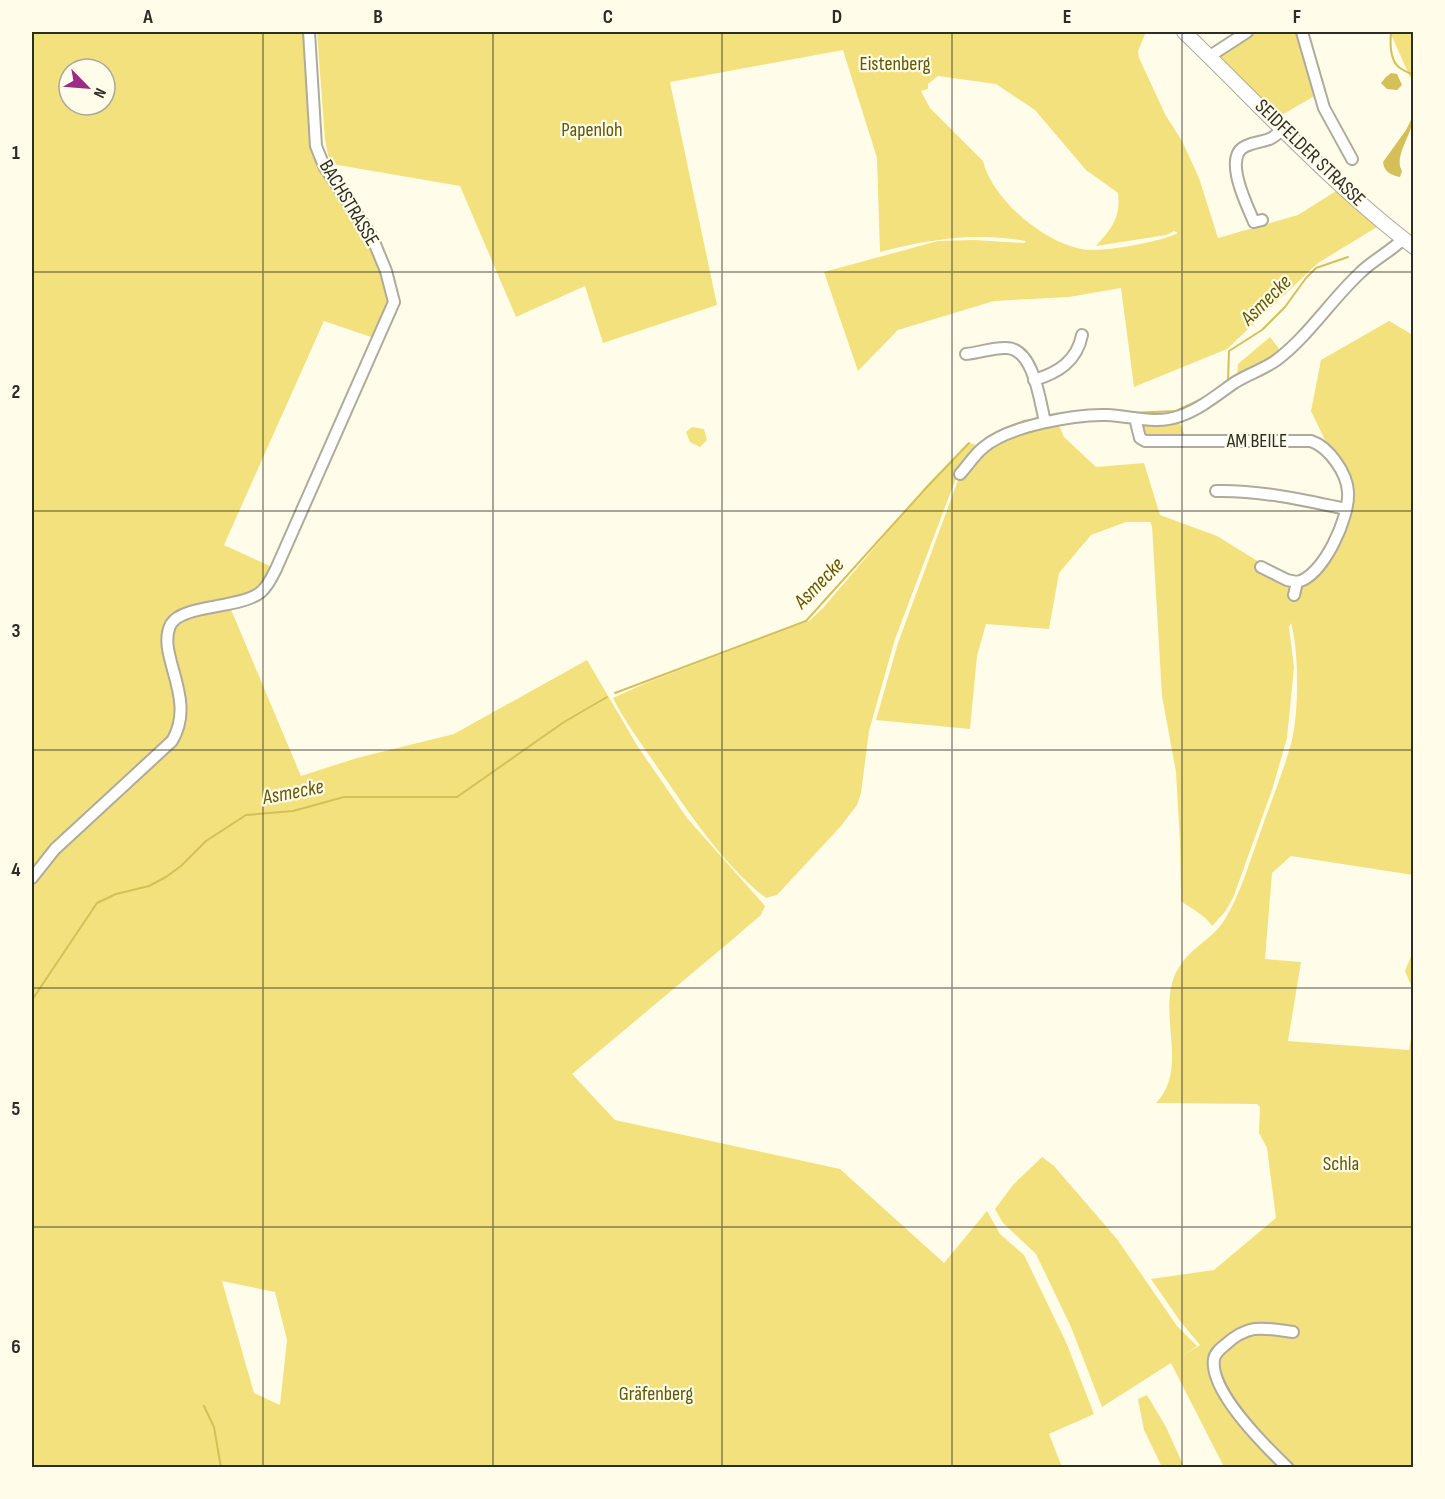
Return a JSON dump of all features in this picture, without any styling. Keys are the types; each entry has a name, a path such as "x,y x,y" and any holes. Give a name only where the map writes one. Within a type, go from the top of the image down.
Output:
{"main road":[{"name":"SEIDFELDER STRASSE","path":"1184,32 1346,189 1408,243"}],"street":[{"name":"BACHSTRASSE","path":"32,878 56,849 172,741 178,732 182,704 168,638 172,624 182,615 253,597 267,585 327,458 394,302 386,271 372,237 319,156 316,146 309,32"},
{"path":"1210,56 1246,32"},
{"path":"1302,32 1324,108 1352,159"},
{"path":"1262,220 1254,222 1239,180 1235,161 1244,147 1271,140 1283,129"},
{"path":"960,474 984,447 995,440 1045,422 1107,415 1149,420 1177,417 1202,406 1238,381 1277,360 1322,316 1362,270 1392,250 1408,243"},
{"path":"1034,380 1056,373 1065,366 1080,345 1082,335"},
{"path":"966,354 1001,348 1015,349 1026,360 1045,422"},
{"name":"AM BEILE","path":"1136,418 1140,438 1145,441 1311,441 1320,444 1330,452 1347,486 1346,509 1325,559 1307,578 1297,582"},
{"path":"1216,491 1264,494 1346,509"},
{"path":"1261,567 1287,580 1297,582 1294,594"},
{"path":"1288,1467 1233,1408 1219,1382 1214,1364 1218,1351 1241,1332 1250,1328 1293,1332"}],"green space":[{"name":"Gräfenberg","path":"32,32 303,32 310,149 321,174 370,240 382,269 388,299 377,339 324,321 224,545 274,568 265,584 230,607 301,776 357,758 454,734 587,660 638,747 687,818 765,906 761,915 572,1074 615,1120 840,1169 944,1263 987,1211 1000,1234 1024,1255 1066,1342 1094,1414 1049,1434 1062,1467 32,1467","holes":["222,1281 275,1292 287,1340 280,1405 254,1393"]},
{"path":"317,32 1146,32 1138,51 1139,58 1199,178 1218,238 1298,215 1336,191 1377,227 1318,263 1227,349 1134,387 1121,288 1069,297 994,301 898,330 858,371 824,272 938,241 974,240 1024,243 1026,241 989,237 953,238 880,252 877,158 843,50 670,82 717,305 603,343 585,286 516,317 460,186 332,164 325,140","holes":["938,76 996,84 1035,110 1086,170 1118,193 1119,202 1114,222 1096,246 1166,235 1174,231 1178,233 1131,246 1091,250 1067,245 1036,229 1008,204 988,175 983,161 930,108 921,91 928,89 928,84"]},
{"path":"1256,32 1296,32 1318,94 1280,116 1220,57"},
{"path":"1390,32 1413,32 1413,80 1410,77"},
{"name":"Schla","path":"1389,321 1413,335 1413,875 1291,856 1272,873 1265,959 1301,962 1288,1041 1409,1050 1413,1026 1413,1467 1224,1467 1171,1363 1102,1407 1071,1327 1036,1254 1003,1223 995,1209 1013,1185 1042,1157 1054,1166 1117,1239 1177,1326 1197,1346 1184,1355 1200,1345 1151,1279 1214,1270 1276,1218 1267,1148 1259,1133 1260,1107 1257,1104 1156,1103 1165,1090 1170,1075 1172,1044 1169,1011 1173,980 1184,960 1212,935 1230,910 1247,870 1292,740 1297,681 1296,649 1291,623 1289,627 1294,667 1287,738 1272,790 1233,898 1225,912 1212,926 1202,915 1181,901 1176,772 1162,696 1150,522 1126,522 1091,535 1059,573 1049,629 986,624 977,656 970,729 876,720 898,643 960,475 975,459 1009,435 1057,421 1064,437 1096,467 1144,463 1160,515 1217,536 1288,580 1289,588 1302,585 1313,577 1351,494 1311,411 1321,360"},
{"path":"1270,337 1280,350 1253,371 1237,376 1238,364"},
{"path":"1179,421 1186,438 1143,436 1140,424"},
{"path":"692,427 704,429 707,440 700,447 690,442 686,432"},
{"path":"968,443 974,444 979,450 958,473 895,639 869,731 861,793 857,805 841,826 777,895 766,898 736,871 708,839 635,735 613,698 646,683 809,621 823,608 930,482"},
{"path":"1413,954 1413,990 1405,971"},
{"path":"1147,1395 1166,1427 1184,1467 1162,1467 1144,1430 1138,1399"}],"shaded area":[{"path":"1391,73 1397,74 1402,85 1397,90 1387,89 1381,83"},
{"path":"1413,116 1400,158 1402,171 1400,177 1388,172 1383,162"}],"waterway":[{"path":"1391,32 1394,61 1400,68 1414,75"},
{"name":"Asmecke","path":"1228,381 1229,351 1262,330 1285,307 1316,268 1348,257"},
{"name":"Asmecke","path":"1131,413 1176,411 1206,397"},
{"name":"Asmecke","path":"999,431 1024,421 1037,419"},
{"name":"Asmecke","path":"615,693 806,621 969,443"},
{"name":"Asmecke","path":"32,1000 97,903 116,894 149,886 166,877 181,866 206,841 246,815 293,811 344,797 457,797 564,722 607,697"},
{"path":"204,1406 214,1427 221,1468"}],"park label":[{"name":"Eistenberg","path":"895,64"},
{"name":"Papenloh","path":"592,130"}]}
